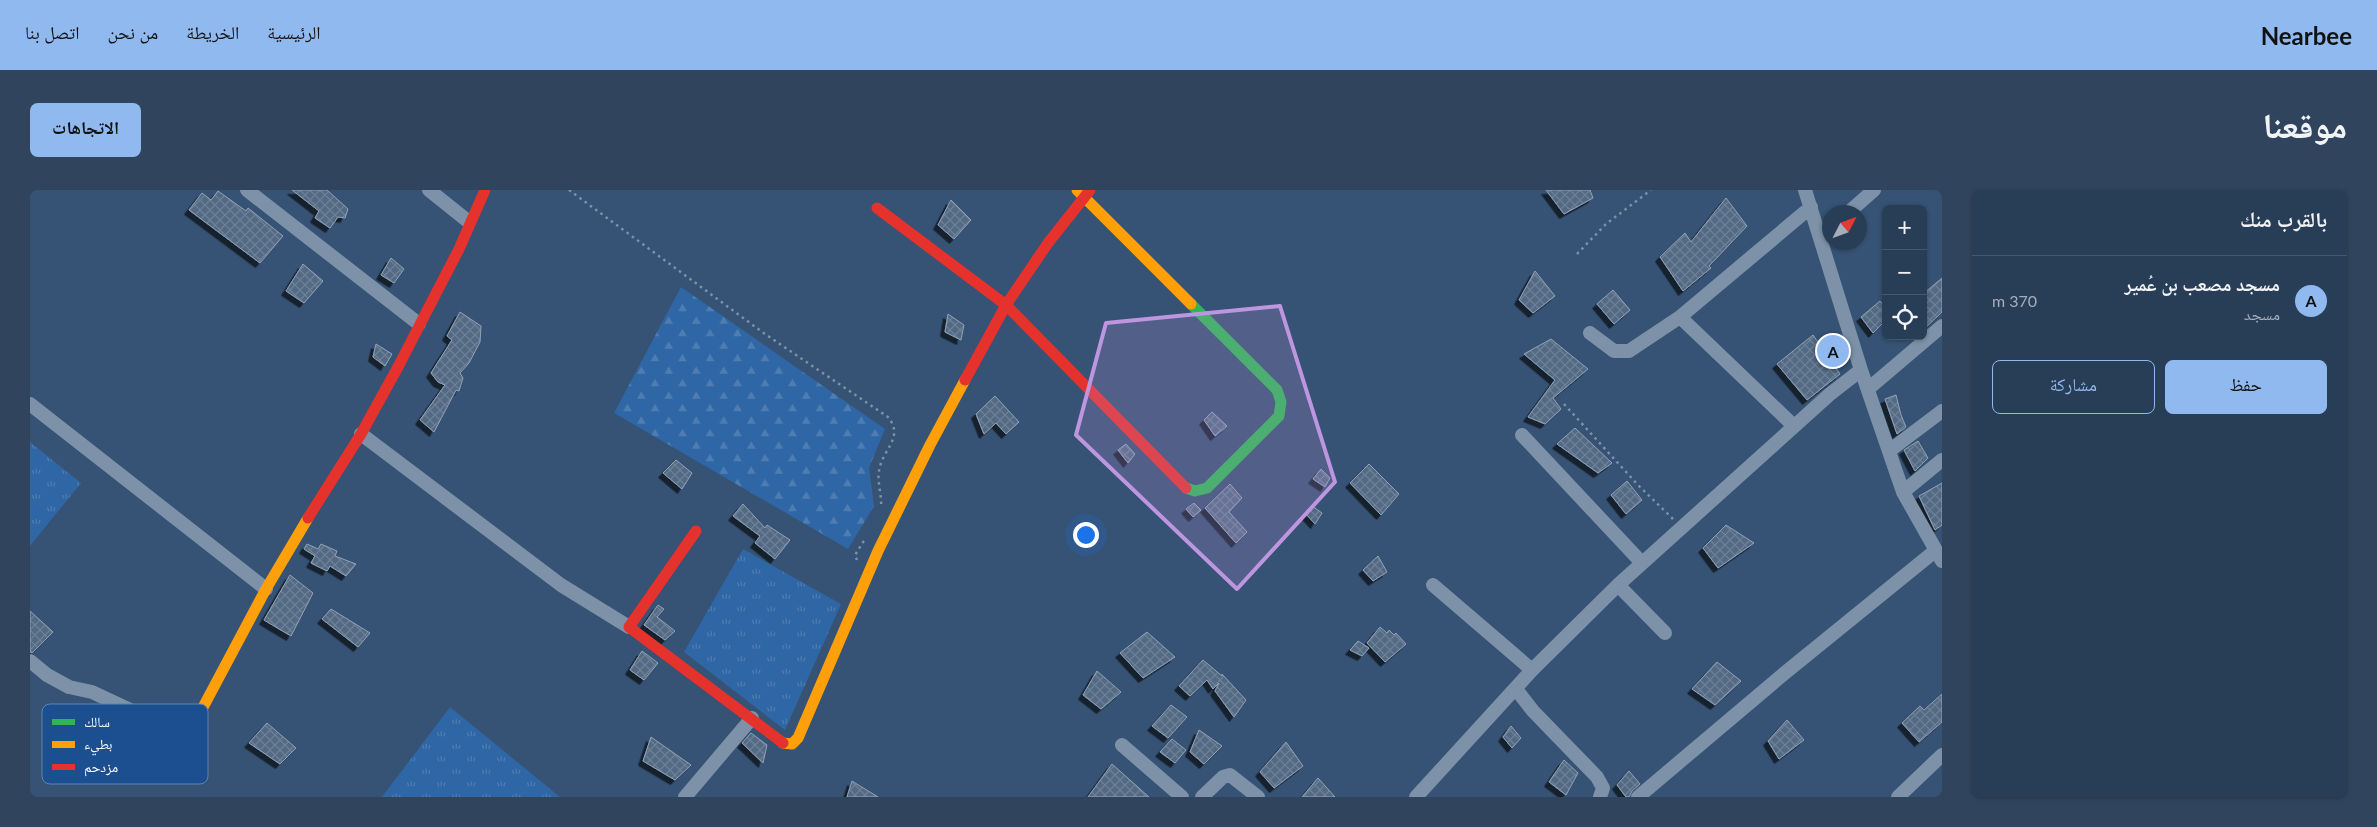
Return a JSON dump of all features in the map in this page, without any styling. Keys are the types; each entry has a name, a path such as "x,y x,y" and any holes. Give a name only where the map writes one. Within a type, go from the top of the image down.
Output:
{"street":[{"path":"247,190 420,324"},
{"path":"429,190 470,222"},
{"path":"205,704 266,589 361,434 459,249 486,190"},
{"path":"1806,190 1811,207 1822,226"},
{"path":"1857,205 1874,190"},
{"path":"361,434 561,585 629,627 786,744 792,744 798,738 878,551 930,445 1006,305 1084,192 1277,390 1281,402 1279,416 1207,488 1195,491 1184,488 1006,305 877,208"},
{"path":"1590,333 1614,351 1629,351 1680,317 1811,207"},
{"path":"1638,797 1780,677 1939,556 1903,492 1861,370 1830,250"},
{"path":"1680,317 1794,426"},
{"path":"1868,389 1942,326"},
{"path":"1416,797 1532,670 1618,585 1794,426 1861,370"},
{"path":"30,404 266,589"},
{"path":"1889,451 1942,411"},
{"path":"1522,435 1642,563"},
{"path":"1903,492 1942,460"},
{"path":"629,627 696,531"},
{"path":"1618,585 1665,633"},
{"path":"1433,586 1532,670"},
{"path":"30,661 47,675 69,687 92,692 118,704"},
{"path":"1516,689 1533,711 1598,777 1603,788 1600,797"},
{"path":"685,797 752,718"},
{"path":"1122,745 1182,797"},
{"path":"1898,797 1942,755"},
{"path":"1202,797 1224,777 1230,775 1258,797"}],"path":[{"path":"569,190 765,334 888,417 895,426 895,434 878,472 881,506 878,514"},
{"path":"1577,254 1606,224 1651,190"},
{"path":"1564,404 1638,485 1683,528"},
{"path":"862,564 855,555 867,535"}],"highlighted area":[{"path":"1280,306 1335,482 1237,589 1076,435 1106,323"}],"green space":[{"path":"681,287 885,429 869,468 874,506 848,549 614,413"},
{"path":"30,442 81,483 30,546"},
{"path":"743,549 841,604 785,730 684,652"},
{"path":"450,707 560,797 382,797"}],"building":[{"path":"292,190 327,190 348,209 345,218 338,217 330,228 315,218 319,211"},
{"path":"1546,190 1590,190 1593,198 1564,214"},
{"path":"218,191 246,211 248,208 283,236 260,263 189,210 202,193 211,200"},
{"path":"1726,198 1747,226 1709,266 1711,268 1683,291 1660,257 1685,233 1691,242"},
{"path":"951,200 971,220 954,239 938,225"},
{"path":"391,258 404,269 394,283 381,275"},
{"path":"303,264 323,281 304,303 286,291"},
{"path":"1535,271 1555,296 1533,313 1519,300"},
{"path":"1942,278 1942,312 1927,326 1927,295 1927,291"},
{"path":"1613,290 1630,310 1614,324 1597,304"},
{"path":"1880,301 1882,303 1882,324 1873,333 1861,317"},
{"path":"460,312 481,326 480,342 469,363 460,373 463,378 459,391 456,390 434,432 420,420 445,385 438,382 431,373 452,340 447,336"},
{"path":"948,314 964,325 961,340 945,332"},
{"path":"1813,335 1840,374 1807,400 1777,364"},
{"path":"1551,339 1588,369 1553,398 1561,409 1545,424 1528,417 1555,380 1524,354"},
{"path":"376,344 392,354 385,366 373,357"},
{"path":"1896,395 1906,427 1897,434 1885,399"},
{"path":"995,396 1019,422 1006,434 996,423 984,434 976,414"},
{"path":"1212,412 1227,426 1215,436 1204,420"},
{"path":"1575,428 1612,463 1598,473 1557,444"},
{"path":"1918,441 1928,458 1915,471 1904,450"},
{"path":"1126,444 1135,454 1128,463 1118,450"},
{"path":"676,460 692,473 682,489 663,473"},
{"path":"1369,464 1399,494 1381,515 1350,483"},
{"path":"1321,469 1330,478 1325,487 1313,479"},
{"path":"1627,481 1642,500 1626,514 1611,495"},
{"path":"1942,483 1942,525 1935,530 1919,496"},
{"path":"1230,484 1242,498 1229,512 1247,532 1236,543 1205,508"},
{"path":"1194,503 1201,510 1193,517 1186,509"},
{"path":"743,504 765,528 767,525 790,540 775,559 755,543 760,536 733,516"},
{"path":"1312,506 1322,513 1315,524 1305,513"},
{"path":"1726,525 1754,543 1718,568 1703,548"},
{"path":"307,544 318,549 321,544 337,551 335,556 356,564 346,576 330,566 327,571 311,563 315,556 304,549"},
{"path":"1378,556 1387,572 1373,581 1363,570"},
{"path":"290,575 313,593 291,636 264,620"},
{"path":"658,605 664,609 657,617 675,631 665,640 644,625"},
{"path":"331,609 370,633 358,647 322,619"},
{"path":"30,611 53,632 32,653 30,652"},
{"path":"1380,627 1387,633 1389,630 1394,635 1396,633 1406,644 1385,662 1367,643"},
{"path":"1147,632 1175,657 1143,678 1120,653"},
{"path":"1358,641 1369,648 1362,656 1350,650"},
{"path":"642,651 658,663 644,680 630,670"},
{"path":"1203,660 1222,676 1222,674 1246,700 1234,717 1215,691 1219,683 1213,689 1207,680 1190,696 1179,686"},
{"path":"1717,662 1741,681 1715,705 1692,689"},
{"path":"1097,671 1121,692 1101,709 1083,695"},
{"path":"1942,694 1942,722 1919,742 1902,723 1920,706 1924,710"},
{"path":"1171,705 1187,717 1168,738 1152,726"},
{"path":"1787,720 1804,740 1779,759 1768,741"},
{"path":"267,723 296,748 280,764 249,743"},
{"path":"1511,726 1521,738 1512,748 1503,737"},
{"path":"1199,730 1222,746 1204,764 1190,752"},
{"path":"751,733 767,745 763,763 742,743"},
{"path":"651,737 691,765 675,780 643,761"},
{"path":"1172,739 1186,750 1175,763 1160,752"},
{"path":"1286,742 1303,766 1274,788 1260,772"},
{"path":"1564,760 1578,773 1566,795 1549,782"},
{"path":"1112,764 1149,797 1088,797"},
{"path":"1629,771 1640,784 1632,791 1629,797 1626,797 1617,785"},
{"path":"1318,778 1335,797 1302,797"},
{"path":"852,781 878,797 847,797"}],"traffic: fast":[{"path":"1186,488 1195,491 1207,488 1279,416 1281,402 1277,390 1191,304"}],"traffic: slow":[{"path":"1077,190 1191,304"},
{"path":"783,743 792,744 798,738 878,551 930,445 965,380"},
{"path":"205,704 266,589 308,518"}],"traffic: jam":[{"path":"308,518 361,434 399,365 459,249 485,190"},
{"path":"965,380 1006,305 1048,243 1090,190"},
{"path":"877,208 1006,305 1186,488"},
{"path":"696,531 629,627 783,743"}],"place":[{"name":"مسجد مصعب بن عُمير","path":"1833,351"}]}
